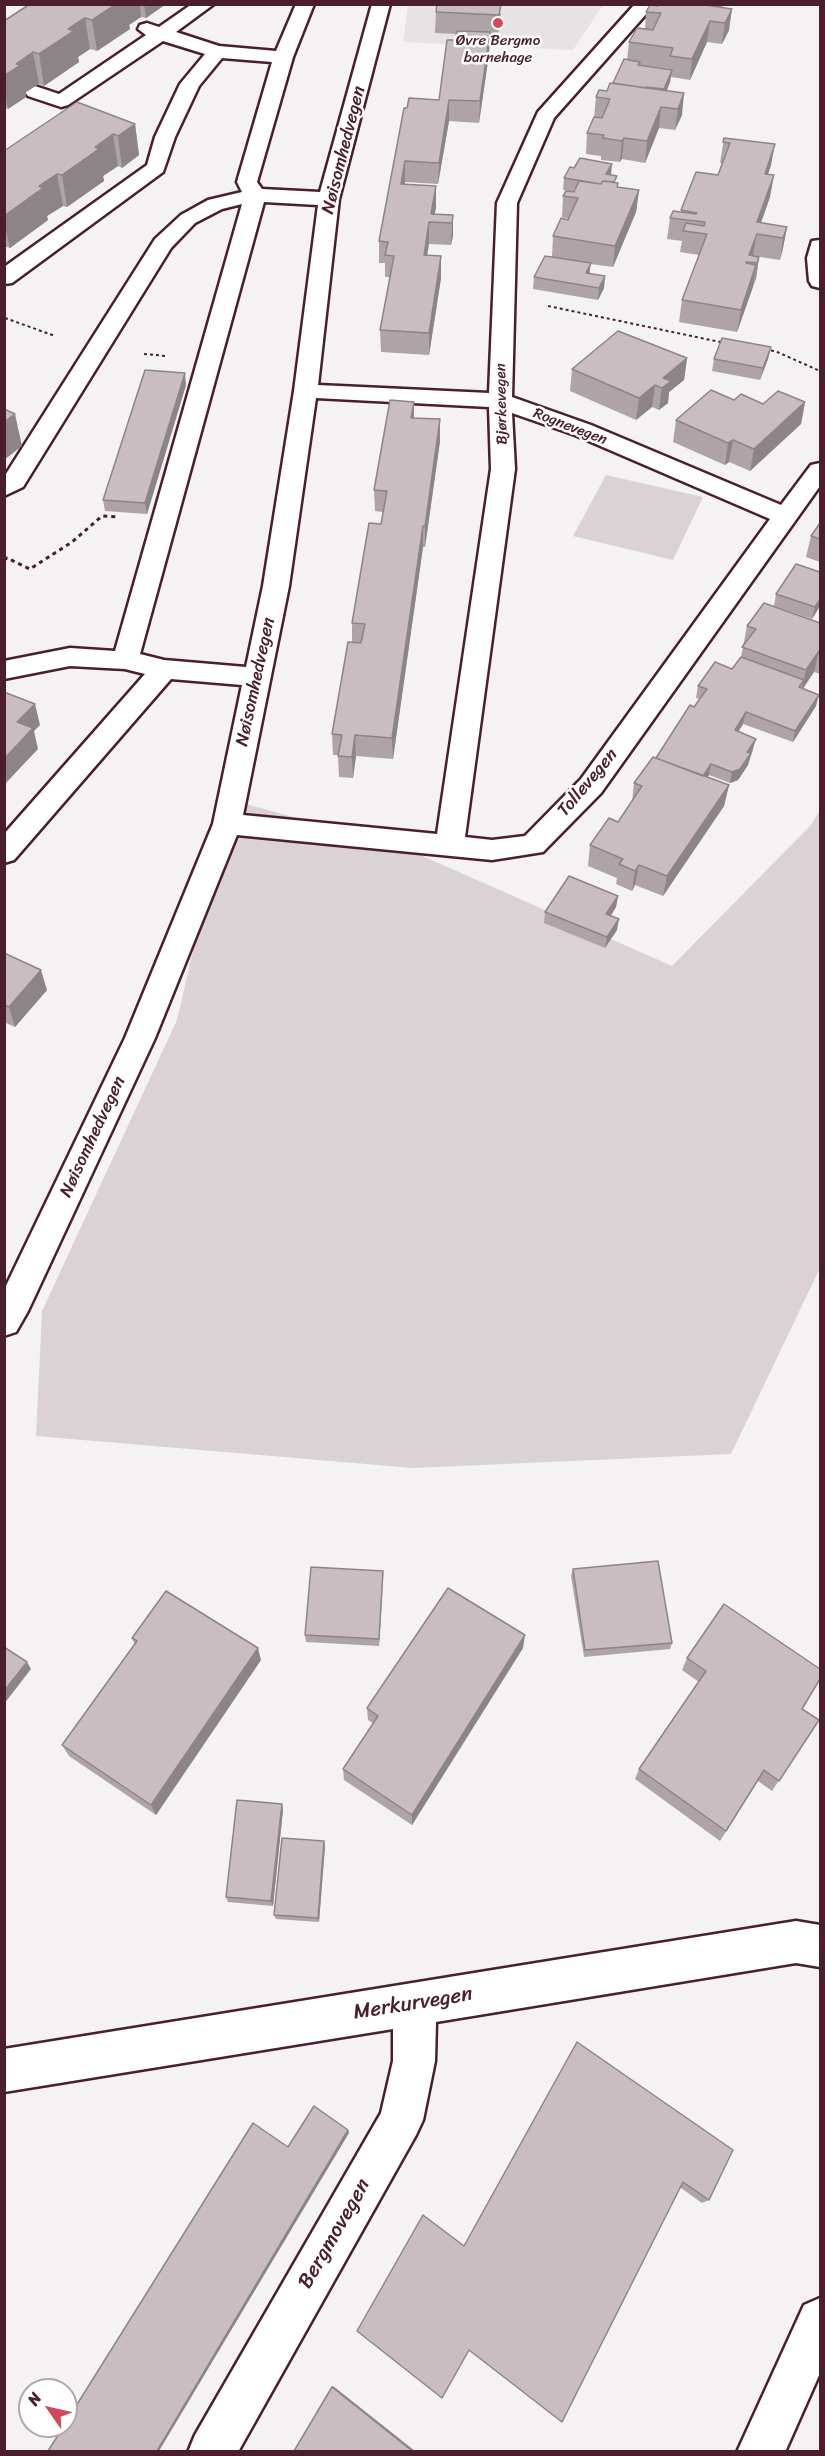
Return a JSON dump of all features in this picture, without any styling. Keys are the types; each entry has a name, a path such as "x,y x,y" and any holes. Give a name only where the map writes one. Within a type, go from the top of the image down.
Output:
{"street":[{"path":"35,92 61,101 104,63 161,34 205,4"},
{"path":"255,195 246,182 283,57 305,4"},
{"name":"Nøisomhedvegen","path":"4,1321 21,1291 140,1038 226,824 276,586 306,392 329,199 381,4"},
{"name":"Bjørkevegen","path":"450,846 503,470 500,401 507,203 545,116 646,4"},
{"path":"134,25 217,52 283,57"},
{"path":"4,278 14,261 79,224 156,168 165,137 190,84 217,52"},
{"path":"109,173 136,183"},
{"path":"125,660 255,195"},
{"path":"8,483 163,244 188,219 214,204 255,195 329,199"},
{"path":"53,214 79,224"},
{"path":"820,246 818,258 820,281"},
{"name":"Rognevegen","path":"306,392 500,401 583,430 785,516"},
{"name":"Tollevegen","path":"226,824 492,850 533,845 591,786 785,516 820,471"},
{"path":"4,670 70,657 125,660 164,669 257,677"},
{"path":"4,853 164,669"},
{"name":"Merkurvegen","path":"4,2071 796,1942 820,1946"},
{"name":"Bergmovegen","path":"212,2451 401,2120 414,2061 415,2003"},
{"path":"761,2451 820,2321"}],"path":[{"path":"504,296 729,344"},
{"path":"4,318 96,350"},
{"path":"763,350 775,351 820,371"},
{"path":"4,560 7,558 30,569 72,542 102,516 164,521"}],"shaded area":[{"name":"Øvre Bergmo barnehage","path":"408,5 603,5 573,50 403,42"},
{"path":"606,475 703,497 673,560 573,536"},
{"path":"228,799 402,847 672,966 811,825 820,810 820,1268 731,1454 413,1468 36,1436 42,1311 177,1020"}],"building":[{"path":"30,4 116,4 92,20 85,18 68,29 74,31 39,54 33,52 16,64 21,65 4,76 4,21"},
{"path":"437,4 501,4 499,15 436,12"},
{"path":"659,4 699,4 732,9 725,23 710,21 692,59 670,56 673,48 629,42 637,28 653,30 661,13 646,12 650,5 658,6"},
{"path":"457,31 490,32 480,101 449,100 439,163 405,161 401,184 436,186 431,214 453,215 452,223 429,222 424,255 441,256 429,333 380,330 394,256 385,255 388,242 379,241 404,108 407,108 409,98 439,100 447,40 455,40"},
{"path":"624,59 640,62 638,65 672,70 664,89 613,83"},
{"path":"610,83 684,93 678,109 661,107 647,141 624,138 622,141 603,138 604,135 587,133 594,117 602,118 610,99 596,97 599,90 607,91"},
{"path":"77,102 135,124 118,136 113,134 95,147 99,149 62,175 57,174 39,186 43,188 4,216 4,151"},
{"path":"724,138 775,144 765,174 774,175 757,222 787,227 783,238 757,234 749,255 759,257 757,263 746,262 756,265 741,310 682,300 707,234 683,231 686,223 704,226 705,222 670,218 673,211 697,213 681,210 696,172 718,175 730,143 723,142"},
{"path":"580,158 612,164 606,174 617,176 614,182 603,181 601,184 564,178 570,167 574,168"},
{"path":"579,181 601,184 603,181 618,183 617,187 639,190 615,246 553,236 561,218 568,220 578,198 563,196 566,191 574,192"},
{"path":"545,256 591,263 586,273 605,276 599,288 534,277"},
{"path":"618,331 687,358 663,378 671,381 662,388 655,385 639,398 572,369"},
{"path":"722,338 771,347 763,368 714,359"},
{"path":"145,370 185,373 145,503 103,500"},
{"path":"711,390 734,400 741,394 763,404 778,391 805,402 754,449 733,440 728,443 676,420"},
{"path":"390,400 414,402 411,418 440,419 425,526 423,526 392,738 355,735 352,757 338,756 342,735 332,734 348,642 361,643 365,624 352,623 369,523 381,524 387,491 374,490"},
{"path":"4,409 15,414 4,422"},
{"path":"820,523 820,539 811,536"},
{"path":"796,564 820,572 820,599 815,607 776,594"},
{"path":"764,603 820,623 820,651 806,670 742,647 756,629 747,626"},
{"path":"741,657 804,680 799,687 819,695 795,731 746,712 735,730 756,739 747,752 751,753 740,769 732,772 711,764 703,776 656,758 690,705 694,707 707,689 698,686 715,662 732,669"},
{"path":"4,692 35,704 17,722 33,728 4,759"},
{"path":"653,757 729,785 667,876 639,865 635,871 619,864 623,859 590,845 609,818 618,822 642,786 634,783"},
{"path":"569,876 618,896 606,914 619,919 607,937 545,912"},
{"path":"4,953 41,970 9,1007 4,1005"},
{"path":"658,1561 672,1643 585,1650 573,1569"},
{"path":"311,1567 383,1571 379,1639 305,1635"},
{"path":"448,1588 525,1635 412,1815 343,1769 378,1716 367,1708"},
{"path":"166,1591 258,1648 151,1805 62,1745 137,1641 132,1638"},
{"path":"724,1604 820,1669 820,1679 802,1709 819,1720 779,1781 764,1770 726,1831 639,1769 706,1671 687,1658"},
{"path":"4,1647 27,1662 4,1691"},
{"path":"237,1800 282,1804 271,1901 226,1897"},
{"path":"282,1838 324,1841 318,1918 274,1915"},
{"path":"577,2042 733,2150 709,2200 683,2182 562,2422 469,2350 442,2398 357,2331 423,2215 464,2246"},
{"path":"314,2106 348,2130 157,2451 48,2451 56,2438 78,2438 78,2403 253,2123 288,2147"},
{"path":"332,2387 412,2451 294,2451"}],"place":[{"name":"Øvre Bergmo barnehage","path":"498,23"}]}
